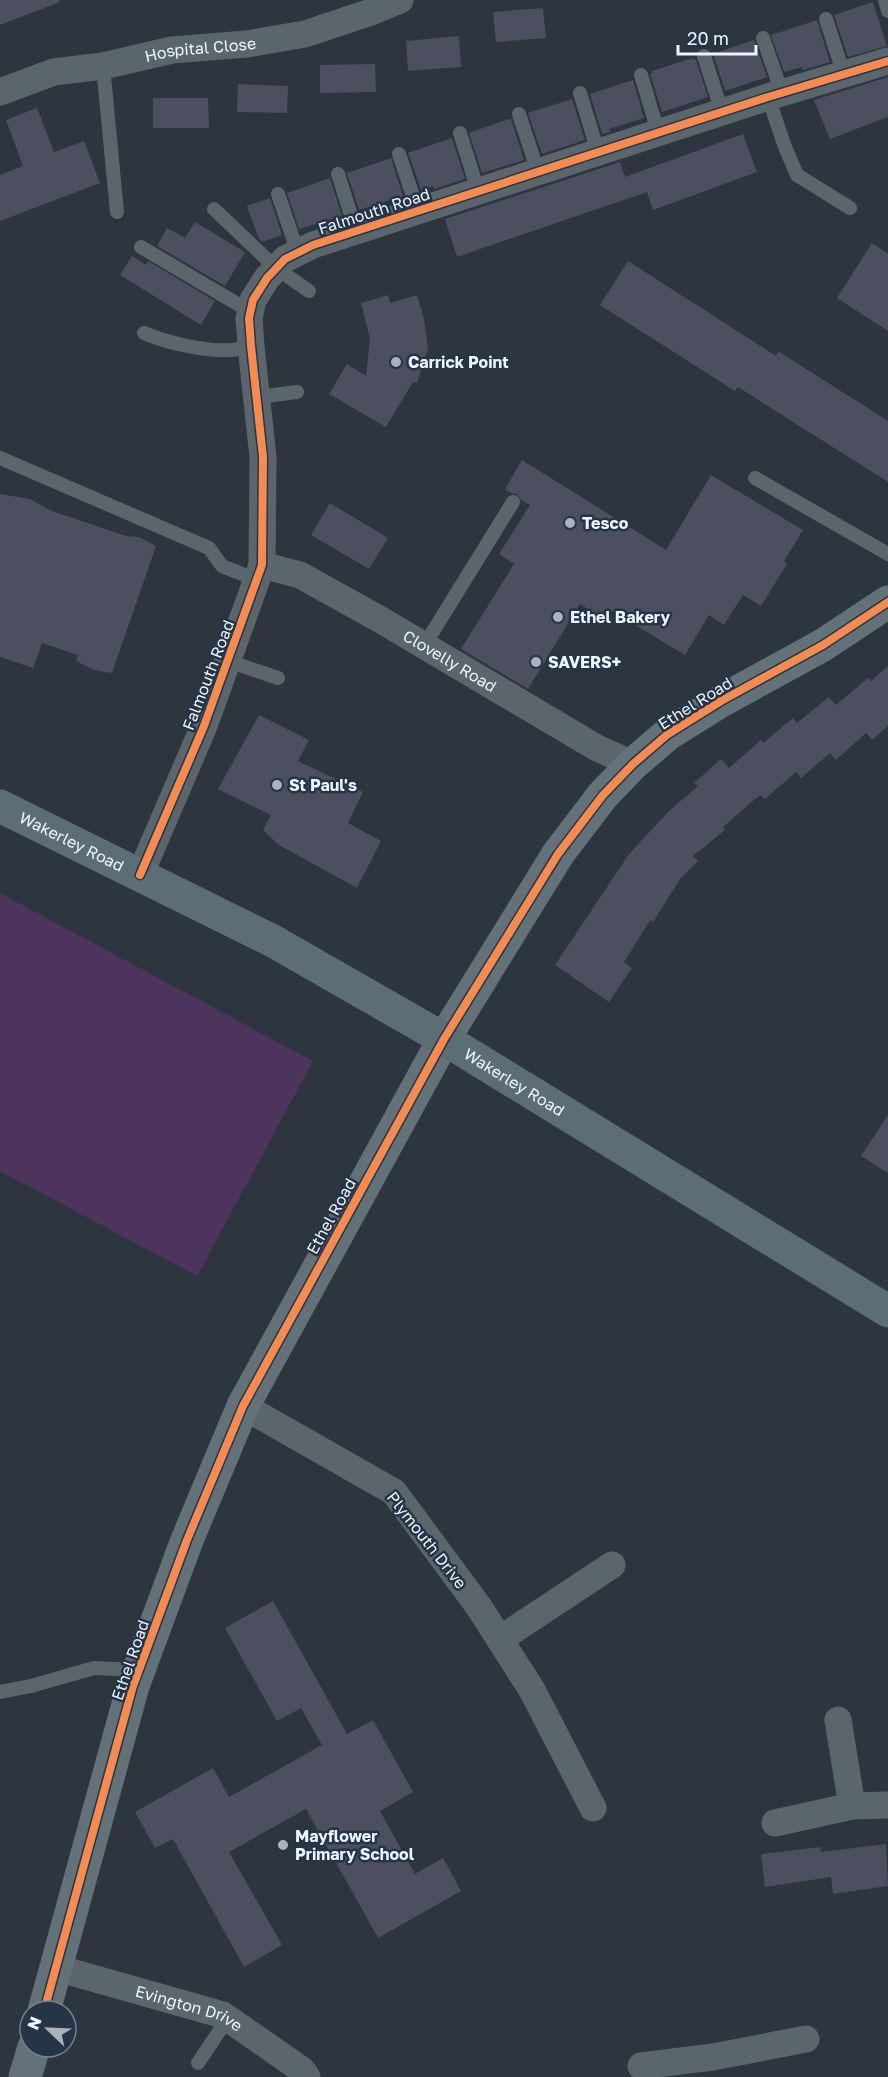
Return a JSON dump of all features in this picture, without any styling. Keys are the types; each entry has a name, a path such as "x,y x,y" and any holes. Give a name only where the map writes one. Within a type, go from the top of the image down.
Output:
{"highway":[{"name":"Wakerley Road","path":"0,806 273,941 444,1038 888,1311"}],"street":[{"name":"Hospital Close","path":"0,92 54,72 103,66 171,50 247,44 305,34 399,0"},
{"name":"Falmouth Road","path":"140,875 204,726 259,572 263,457 258,397 250,346 251,312 254,300 276,268 285,259 313,245 658,132 888,61"},
{"name":"Clovelly Road","path":"259,572 300,575 386,613 424,646 597,748 633,764"},
{"name":"Ethel Road","path":"48,1999 139,1670 187,1540 243,1406 444,1038 558,854 603,795 633,764 668,734 721,701 823,645 888,603"},
{"name":"Plymouth Drive","path":"243,1406 394,1492 473,1598 500,1639 532,1690 593,1808"},
{"path":"500,1639 612,1565"},
{"path":"838,1720 852,1806"},
{"path":"775,1823 852,1806 888,1805"},
{"name":"Evington Drive","path":"57,1968 223,2015 302,2070 307,2077"},
{"path":"641,2066 714,2067 806,2039"},
{"path":"25,2077 30,2059"}],"lane":[{"path":"885,0 888,11"},
{"path":"825,19 844,75"},
{"path":"763,38 785,147 797,175 850,208"},
{"path":"704,56 722,112"},
{"path":"103,66 117,212"},
{"path":"641,75 658,132"},
{"path":"580,93 598,152"},
{"path":"519,114 538,172"},
{"path":"460,133 478,191"},
{"path":"399,154 418,211"},
{"path":"338,174 356,231"},
{"path":"278,194 298,253"},
{"path":"214,209 276,268 309,291"},
{"path":"141,247 251,312"},
{"path":"144,333 161,341 196,347 232,350 250,346"},
{"path":"258,397 297,392"},
{"path":"0,458 209,548 222,567 259,572"},
{"path":"755,478 888,554"},
{"path":"424,646 513,502"},
{"path":"228,661 278,678"},
{"path":"0,1692 31,1686 94,1668 139,1670"},
{"path":"198,2062 228,2018"}],"shaded area":[{"path":"0,893 313,1061 197,1276 0,1171"}],"building":[{"path":"0,0 59,0 60,2 0,25"},
{"path":"873,2 887,46 848,57 834,15"},
{"path":"543,8 546,38 496,42 493,12"},
{"path":"817,20 830,62 803,70 802,67 784,72 771,35"},
{"path":"459,36 461,67 408,71 406,41"},
{"path":"754,40 767,77 725,91 713,54"},
{"path":"693,58 696,60 708,97 662,112 650,74 653,73 652,71"},
{"path":"375,64 376,92 320,93 320,65"},
{"path":"888,77 888,117 830,139 814,100"},
{"path":"633,80 644,118 609,129 610,132 602,134 590,94"},
{"path":"238,84 288,86 287,113 237,112"},
{"path":"153,98 208,98 209,128 153,128"},
{"path":"572,99 585,140 542,154 528,113"},
{"path":"37,108 54,152 84,141 100,183 0,221 0,175 23,166 6,120"},
{"path":"511,119 524,160 482,173 469,133"},
{"path":"743,134 757,172 653,210 647,192 457,257 445,219 620,162 625,177"},
{"path":"452,138 465,179 434,189 433,186 421,190 408,153"},
{"path":"391,158 403,196 359,210 347,173"},
{"path":"330,178 342,216 299,229 287,193"},
{"path":"270,198 282,235 262,242 247,206"},
{"path":"195,222 245,252 225,286 157,246 167,228 185,238"},
{"path":"872,243 888,254 888,331 837,298"},
{"path":"132,256 146,265 148,261 215,301 201,325 120,275"},
{"path":"628,261 776,356 778,351 888,421 888,482 738,387 735,391 600,305"},
{"name":"Carrick Point","path":"388,295 390,303 417,295 424,319 428,349 417,383 413,382 386,427 329,394 347,364 366,376 370,339 361,303"},
{"path":"522,460 666,550 711,475 803,530 784,561 787,564 761,606 743,595 724,625 709,615 685,655 610,610 604,619 580,604 528,689 461,649 514,564 499,554 530,505 521,500 517,494 505,489"},
{"path":"0,494 30,499 52,511 126,536 139,537 156,546 112,673 94,670 76,661 78,655 42,643 33,668 0,657"},
{"path":"330,503 388,538 369,569 311,535"},
{"path":"888,666 888,726 872,740 866,733 836,760 830,753 801,778 796,772 765,799 760,795 723,827 725,830 693,856 698,861 680,879 653,922 650,920 624,962 632,968 609,1002 555,965 629,854 670,810 698,786 694,783 721,759 729,768 761,740 763,743 793,718 797,723 829,697 836,705 868,678 871,681"},
{"path":"259,715 309,740 298,761 363,792 348,823 381,841 357,888 279,845 263,830 271,815 218,789"},
{"path":"888,1115 888,1173 861,1156"},
{"path":"273,1601 347,1734 373,1720 413,1792 380,1811 415,1874 443,1858 461,1891 378,1938 306,1809 229,1852 282,1945 244,1967 173,1839 155,1848 135,1812 213,1768 229,1797 322,1745 301,1708 277,1721 225,1628"},
{"path":"886,1844 888,1886 833,1894 831,1877 765,1887 761,1854 820,1847 821,1852"}],"cycle path":[{"path":"140,875 204,726 262,565 263,457 249,318 253,300 267,278 285,259 313,245 768,97 888,61"},
{"path":"47,1999 133,1686 187,1540 243,1406 444,1039 558,854 603,795 633,764 668,734 721,701 823,645 888,602"}],"place":[{"name":"Carrick Point","path":"396,362"},
{"name":"Tesco","path":"570,523"},
{"name":"Ethel Bakery","path":"558,617"},
{"name":"SAVERS+","path":"536,662"},
{"name":"St Paul's","path":"277,785"},
{"name":"Mayflower Primary School","path":"283,1845"}]}
